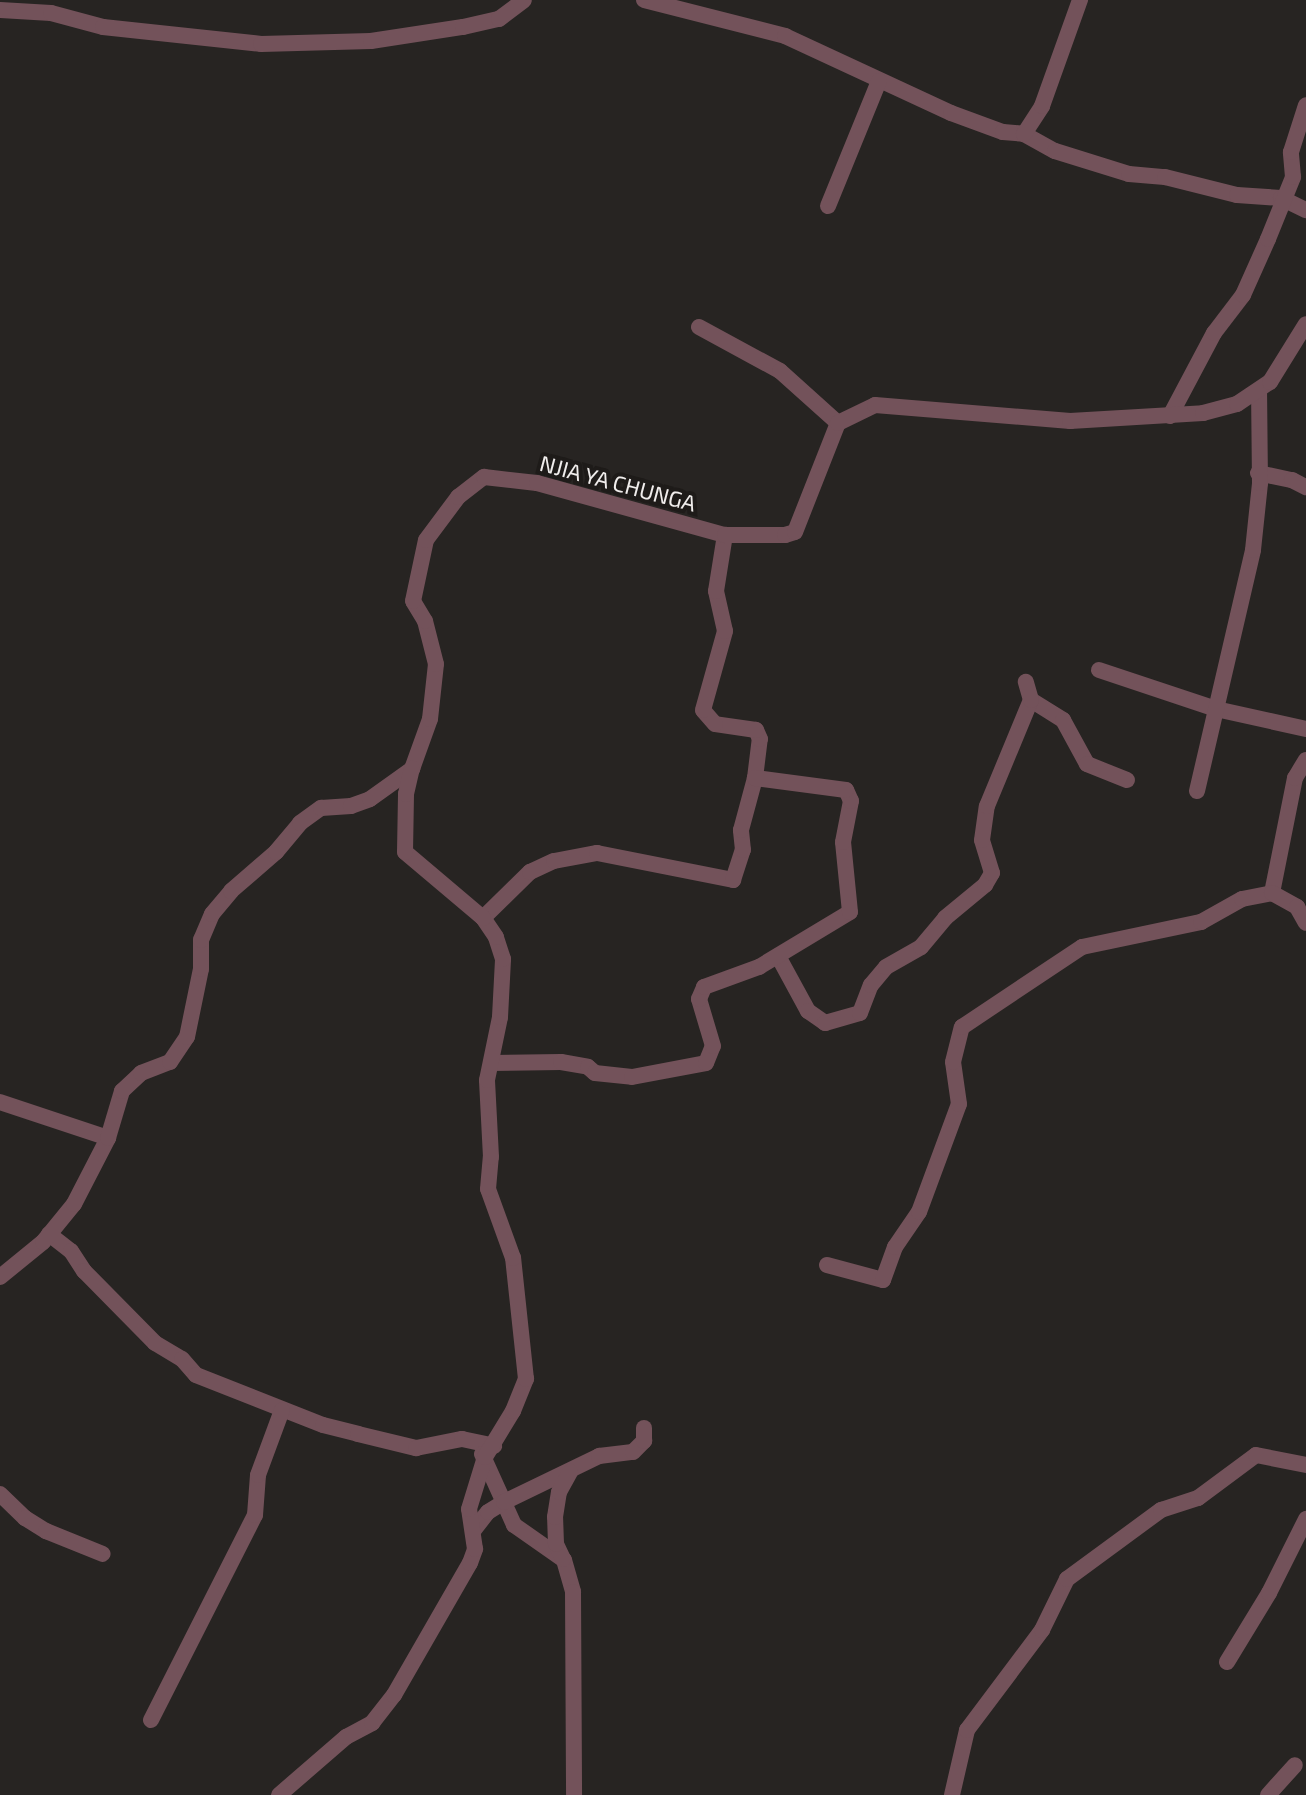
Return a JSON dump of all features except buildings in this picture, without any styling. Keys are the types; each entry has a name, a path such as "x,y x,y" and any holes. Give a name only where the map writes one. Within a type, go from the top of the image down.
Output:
{"street":[{"path":"5,0 0,8 51,13 103,27 261,44 371,41 463,27 499,19 524,0"},
{"path":"644,0 785,36 879,81 990,128 1024,134 1055,151 1129,174 1165,177 1237,195 1281,198 1306,210"},
{"path":"1024,134 1042,106 1080,0"},
{"path":"828,206 879,81"},
{"path":"1170,416 1214,333 1243,295 1281,206 1281,198 1293,177 1291,152 1306,105"},
{"path":"699,327 780,371 838,423 875,405 1070,421 1203,413 1237,404 1259,391 1280,370 1306,324"},
{"path":"1197,791 1253,550 1259,391"},
{"name":"NJIA YA CHUNGA","path":"412,769 430,719 436,664 425,621 413,601 426,540 458,497 484,477 537,483 725,535 795,532 838,423"},
{"path":"1258,473 1292,480 1306,487"},
{"path":"483,918 530,872 554,861 597,853 733,880 743,850 741,830 755,778 760,739 756,730 715,724 703,710 725,631 716,591 725,535"},
{"path":"1099,670 1216,709 1306,729"},
{"path":"778,956 808,1011 825,1023 860,1013 871,985 886,967 921,947 945,918 985,885 992,873 982,840 987,806 1031,700 1026,682"},
{"path":"1031,700 1063,720 1087,764 1127,780"},
{"path":"1272,893 1295,778 1306,760"},
{"path":"279,1795 337,1745 372,1723 394,1695 470,1563 475,1549 469,1509 489,1452 526,1379 513,1258 488,1189 491,1157 487,1080 500,1017 503,959 496,937 483,918 405,852 406,794 412,769"},
{"path":"0,1277 49,1234 74,1204 108,1138 122,1091 141,1073 170,1062 187,1037 201,969 201,940 212,914 231,891 276,852 300,823 321,808 351,806 370,799 412,769"},
{"path":"491,1063 561,1062 588,1067 595,1073 632,1077 706,1063 713,1046 699,999 704,987 778,956 850,912 843,842 851,801 846,790 755,778"},
{"path":"827,1265 883,1280 895,1247 919,1212 959,1104 953,1062 962,1027 1082,947 1201,922 1242,899 1272,893 1297,907 1306,923"},
{"path":"0,1102 108,1138"},
{"path":"49,1234 71,1251 84,1271 155,1343 182,1359 196,1375 323,1425 416,1448 462,1439 489,1452 514,1525 564,1560"},
{"path":"151,1720 255,1515 258,1475 282,1410"},
{"path":"473,1531 488,1512 504,1502 599,1456 633,1452 644,1441 644,1428"},
{"path":"952,1795 967,1730 1042,1630 1067,1579 1161,1510 1198,1498 1256,1455 1306,1465"},
{"path":"570,1472 559,1492 555,1517 556,1544 573,1592 574,1795"},
{"path":"0,1494 25,1518 46,1531 103,1554"},
{"path":"1227,1662 1269,1593 1306,1519"},
{"path":"1268,1795 1295,1765"}]}
